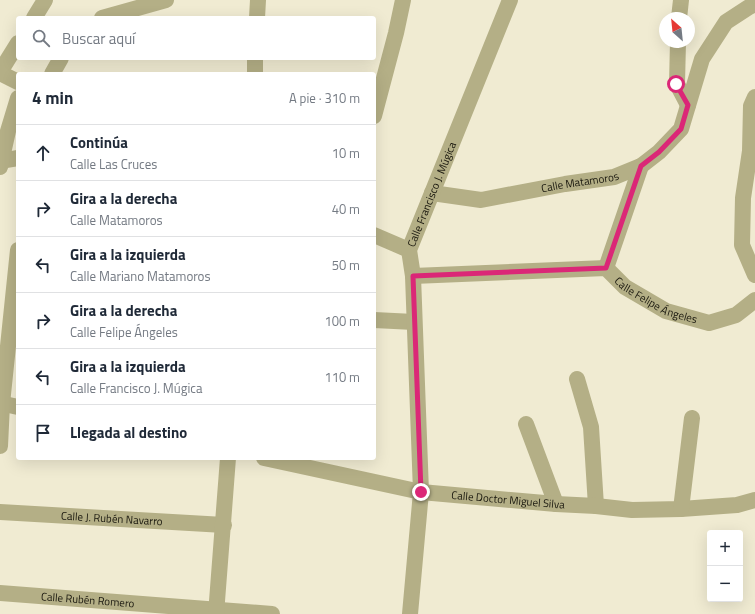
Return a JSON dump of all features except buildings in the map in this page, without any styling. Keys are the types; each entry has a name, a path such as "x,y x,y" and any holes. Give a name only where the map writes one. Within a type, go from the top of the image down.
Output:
{"street":[{"path":"35,16 45,0"},
{"path":"109,16 166,0"},
{"path":"257,16 258,0"},
{"path":"376,108 403,0"},
{"name":"Calle Francisco J. Múgica","path":"410,614 421,492 413,276 409,250 510,0"},
{"path":"680,12 681,0"},
{"name":"Calle Matamoros","path":"432,194 481,200 614,176 641,166 659,152 681,129 702,60 726,22 755,4"},
{"path":"16,46 0,73 16,81"},
{"path":"678,48 676,84 688,105"},
{"path":"53,72 59,60"},
{"path":"255,60 255,72"},
{"path":"755,97 752,106 750,151 744,198 742,245 755,275"},
{"path":"16,105 0,163 16,159"},
{"path":"606,268 641,166"},
{"path":"376,236 409,250"},
{"path":"0,446 1,404 10,300 16,262"},
{"name":"Calle Felipe Ángeles","path":"413,276 606,268 625,287 666,311 709,324 736,315 755,300"},
{"path":"376,320 414,322"},
{"path":"576,379 591,426 596,506"},
{"path":"1,404 16,407"},
{"path":"681,510 692,418"},
{"path":"526,424 556,504"},
{"path":"216,612 228,460"},
{"name":"Calle Doctor Miguel Silva","path":"273,460 421,492 556,504 632,510 681,510 737,505 755,500"},
{"name":"Calle J. Rubén Navarro","path":"0,512 224,525"},
{"name":"Calle Rubén Romero","path":"0,593 216,612 272,614"}],"route":[{"path":"421,492 413,276 606,268 641,166 659,152 681,129 688,105 676,84"}]}
